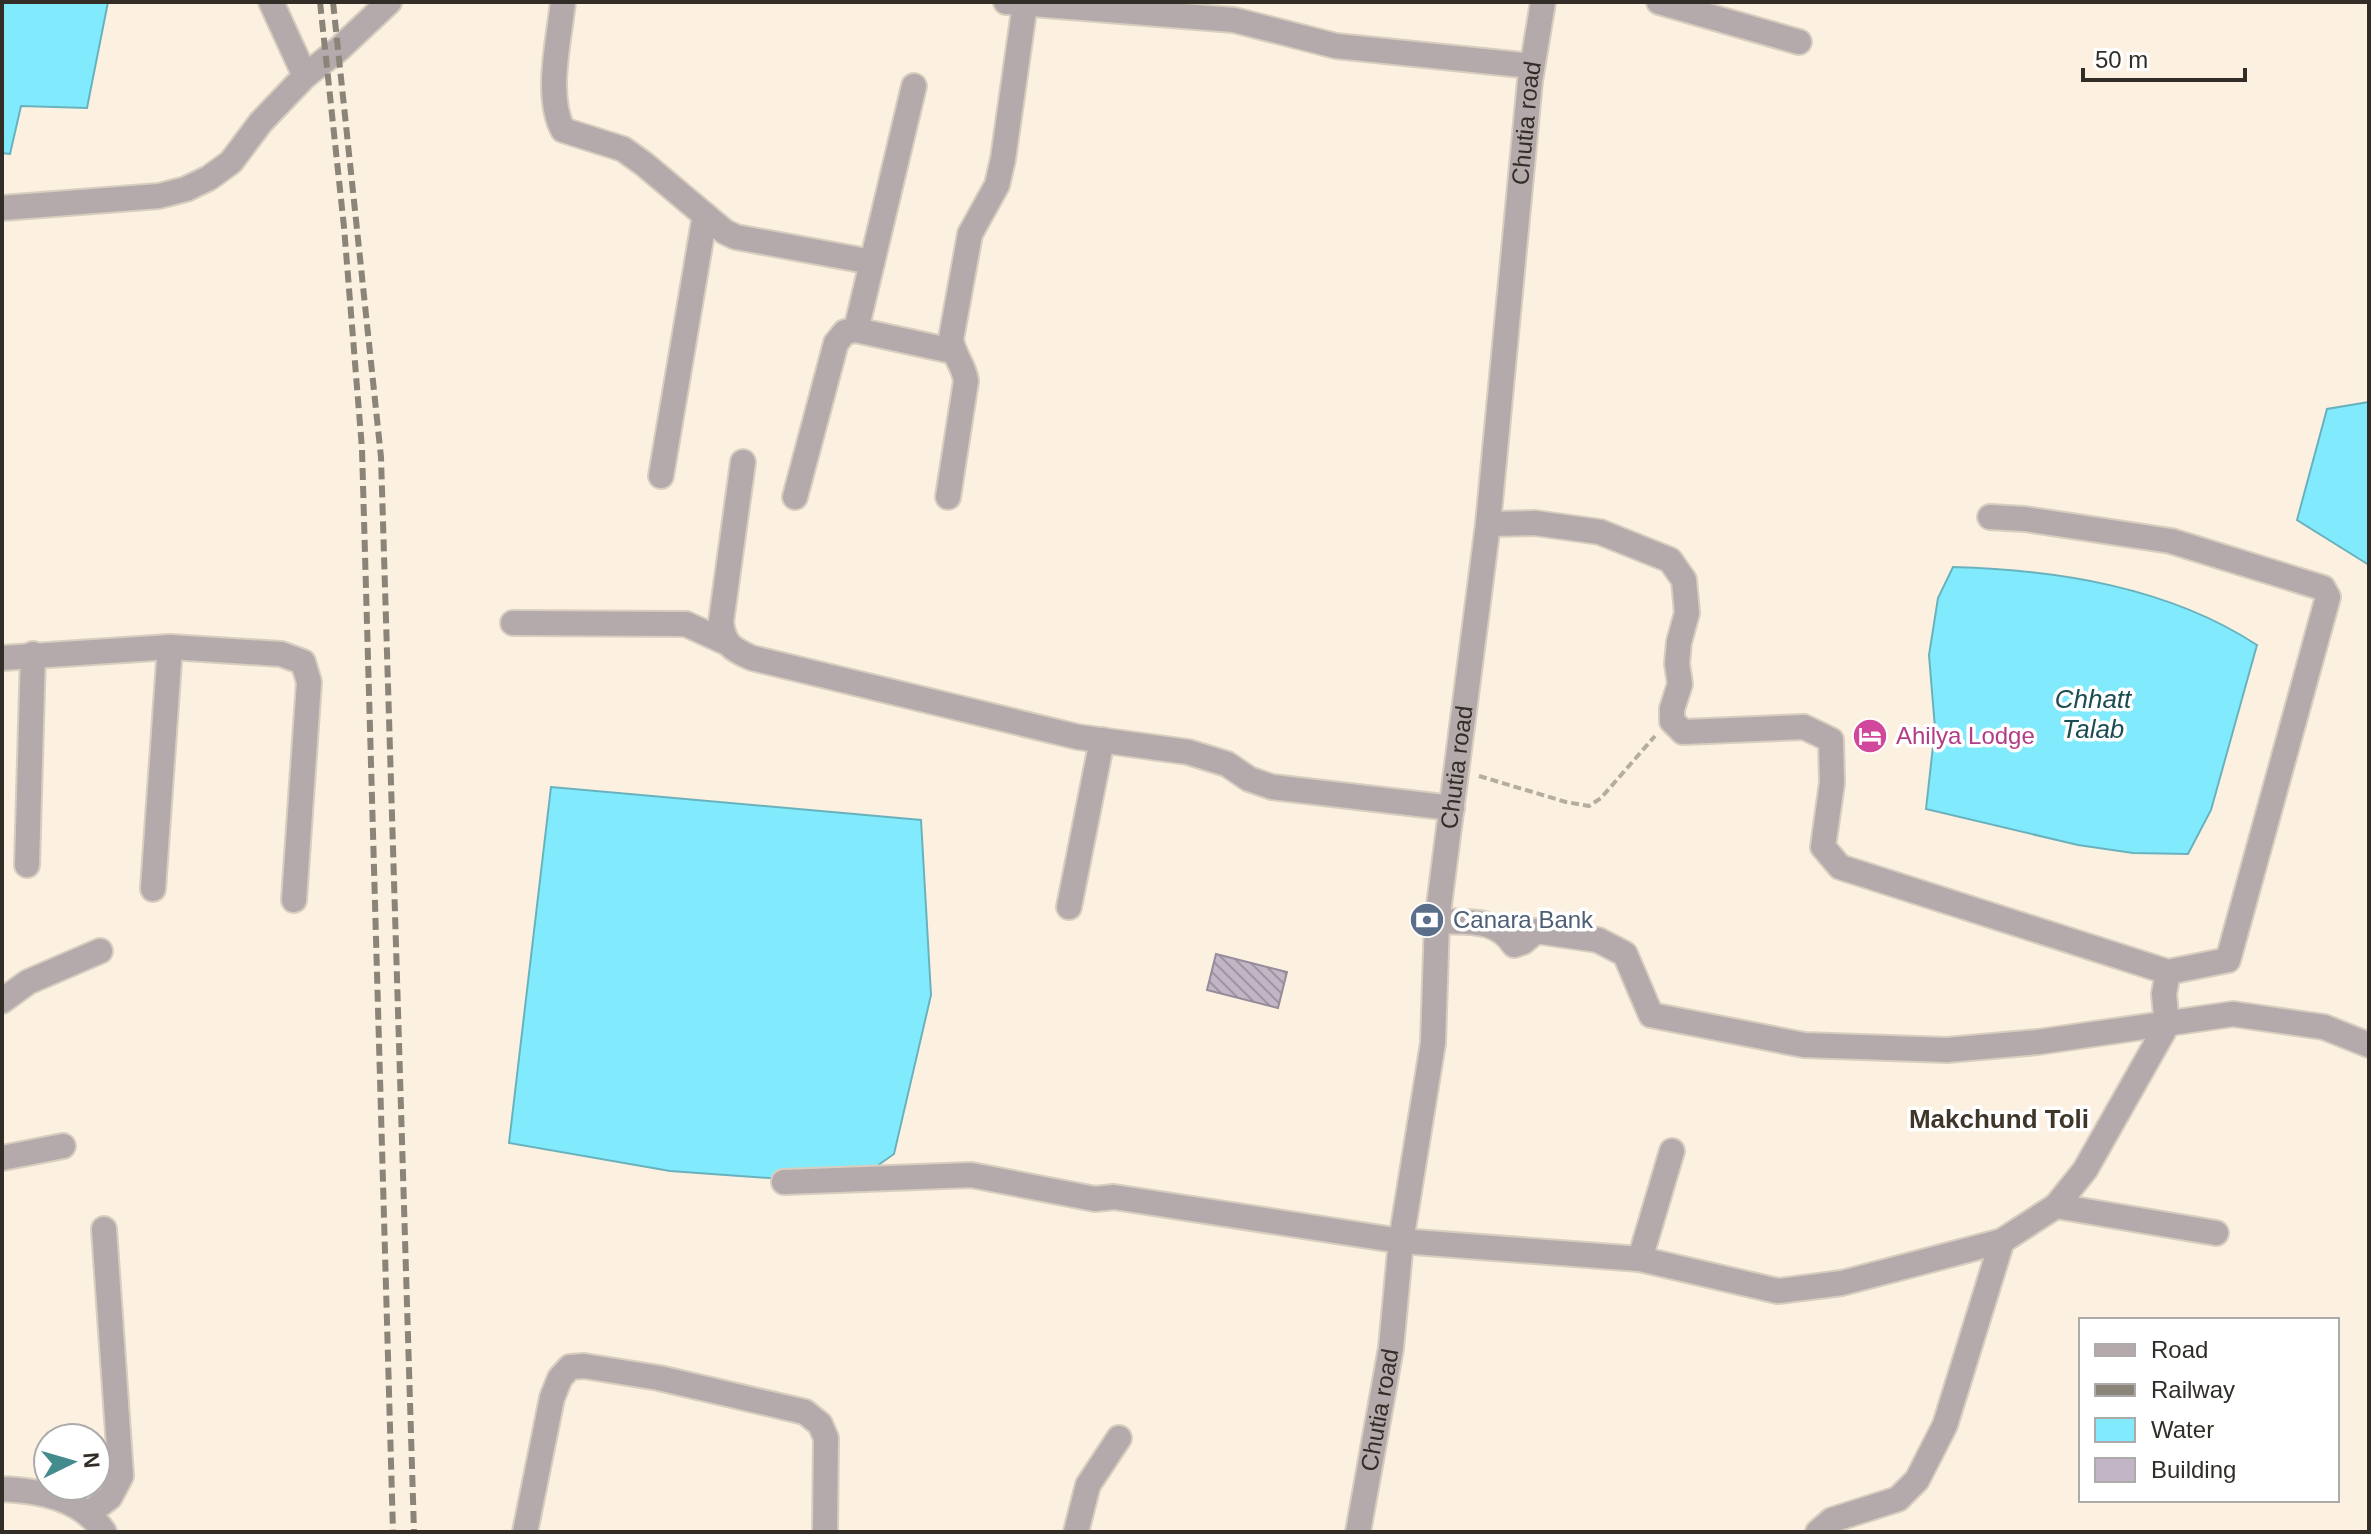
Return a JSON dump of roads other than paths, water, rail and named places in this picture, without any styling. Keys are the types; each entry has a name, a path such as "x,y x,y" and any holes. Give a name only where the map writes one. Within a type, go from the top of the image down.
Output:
{"street":[{"path":"271,2 305,76"},
{"path":"2,208 132,199 186,189 209,178 231,162 261,122 305,76 389,2"},
{"path":"563,2 553,94 557,119 563,130 623,149 725,232 744,240 872,262"},
{"path":"948,497 966,381 965,370 952,351 951,339 970,234 997,185 1003,159 1014,2 1165,8 1234,20 1336,46 1532,66"},
{"name":"Chutia road","path":"1358,1532 1391,1348 1401,1241 1433,1043 1437,921 1488,524 1532,66 1543,2"},
{"path":"1659,2 1799,42"},
{"path":"856,330 914,86"},
{"path":"661,476 705,215"},
{"path":"795,497 836,343 845,332 856,330 952,351"},
{"path":"723,641 721,622 743,462"},
{"path":"1488,524 1535,523 1600,532 1670,560 1684,580 1687,613 1679,642 1677,664 1680,684 1672,709 1672,721 1683,732 1804,727 1831,740 1832,783 1823,847 1840,867 2168,972 2228,960 2328,597 2323,588 2171,541 2025,519 1990,517"},
{"path":"513,623 686,624 752,658 1078,737 1188,752 1227,764 1249,779 1272,787 1452,808"},
{"path":"153,889 170,647"},
{"path":"2,658 170,647 281,654 303,662 309,682 294,900"},
{"path":"27,865 33,654"},
{"path":"1069,907 1102,740"},
{"path":"1437,921 1482,923 1505,931 1514,945 1536,931 1598,940 1625,954 1651,1015 1804,1045 1947,1050 2038,1042 2233,1014 2324,1027 2369,1045"},
{"path":"2,1001 28,982 100,951"},
{"path":"784,1182 971,1175 1095,1199 1114,1197 1401,1241 1640,1259 1778,1291 1842,1283 2002,1241 2056,1206 2085,1170 2167,1025 2164,994 2168,972"},
{"path":"2,1158 63,1146"},
{"path":"1640,1259 1672,1151"},
{"path":"2056,1206 2216,1233"},
{"path":"2,1489 31,1490 61,1498 96,1522 121,1476 104,1229"},
{"path":"1818,1532 1832,1520 1898,1499 1917,1480 1945,1425 2002,1241"},
{"path":"525,1532 552,1398 560,1378 570,1367 584,1366 671,1380 805,1412 820,1424 826,1438 825,1532"},
{"path":"1076,1532 1088,1485 1119,1438"}],"water":[{"path":"2,2 108,2 87,108 21,106 10,154 2,153"},
{"path":"2369,402 2369,565 2297,520 2327,409"},
{"name":"Chhatt Talab","path":"1953,567 2032,572 2111,585 2187,609 2257,645 2211,810 2188,854 2133,853 2078,845 1926,809 1935,728 1929,655 1938,598"},
{"path":"551,787 921,820 931,995 894,1154 851,1184 670,1171 509,1143"}],"railway":[{"path":"320,2 344,227 362,449 393,1532"},
{"path":"333,2 381,457 414,1532"}],"place":[{"name":"Ahilya Lodge","path":"1870,736"},
{"name":"Canara Bank","path":"1427,920"}],"district":[{"name":"Makchund Toli","path":"1999,1119"}]}
